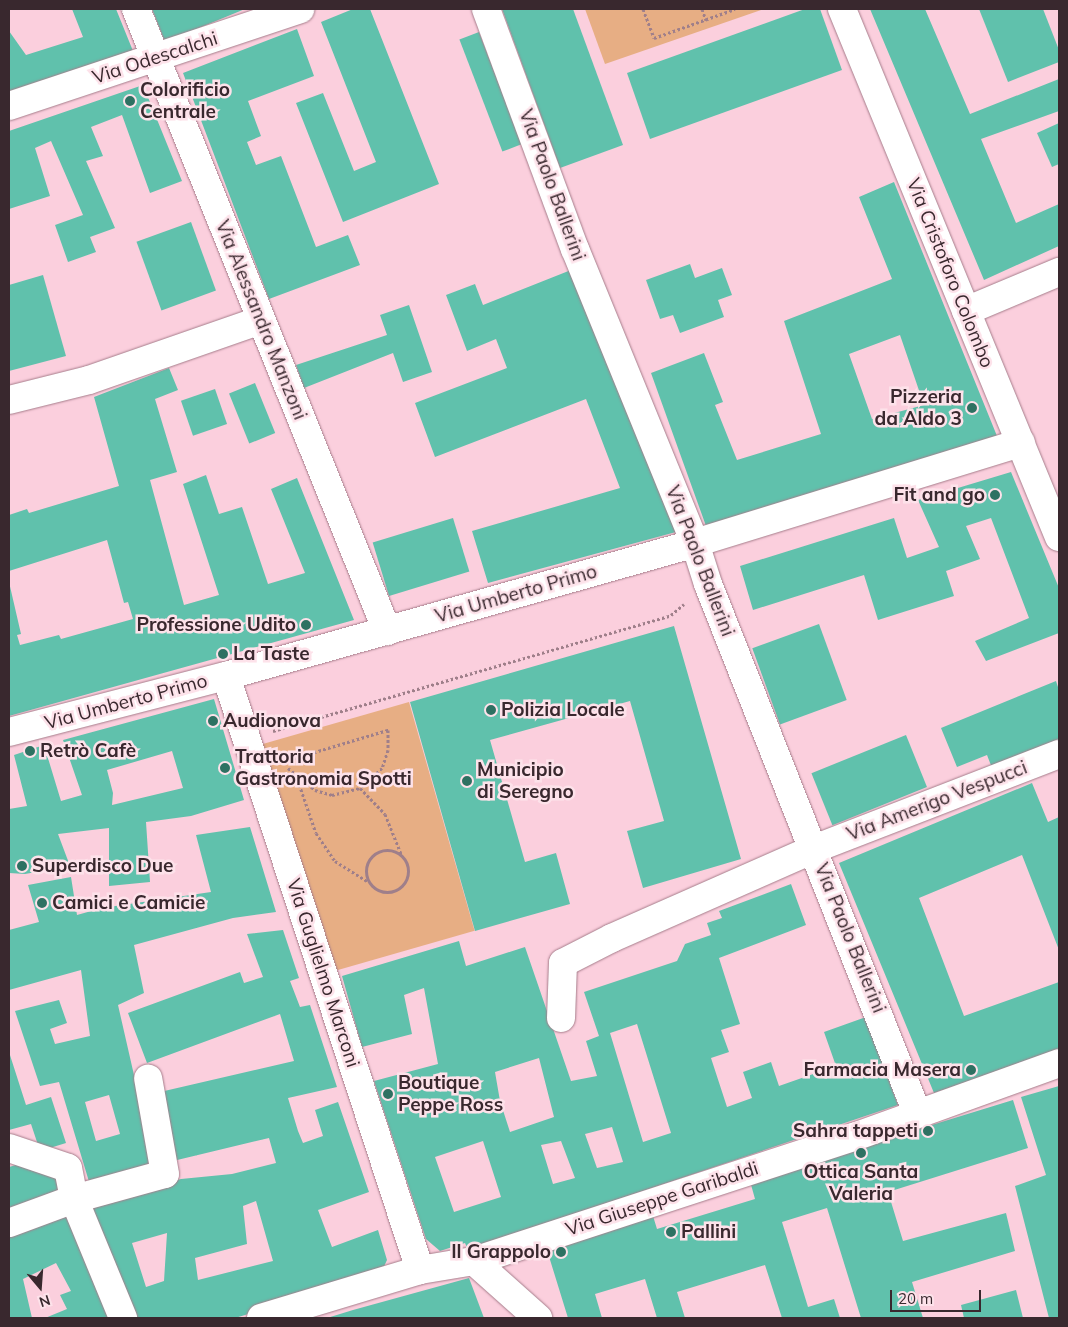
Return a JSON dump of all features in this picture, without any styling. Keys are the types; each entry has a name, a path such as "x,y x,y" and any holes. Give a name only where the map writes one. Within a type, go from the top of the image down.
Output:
{"street":[{"name":"Via Alessandro Manzoni","path":"136,9 387,631"},
{"name":"Via Odescalchi","path":"9,106 156,59 300,9"},
{"name":"Via Paolo Ballerini","path":"486,9 575,249 695,543 708,584 894,1049 917,1113"},
{"name":"Via Cristoforo Colombo","path":"842,9 1059,537"},
{"path":"966,311 1059,272"},
{"path":"9,400 89,380 261,320"},
{"name":"Via Umberto Primo","path":"9,732 226,676 387,631 695,543 1021,443"},
{"name":"Via Guglielmo Marconi","path":"226,676 420,1270"},
{"name":"Via Amerigo Vespucci","path":"561,1018 563,963 658,916 814,849 1059,754"},
{"name":"Via Giuseppe Garibaldi","path":"261,1318 420,1270 474,1260 917,1113 1059,1063"},
{"path":"9,1224 74,1199 165,1174 148,1078"},
{"path":"9,1148 68,1168 74,1199 123,1318"},
{"path":"474,1260 538,1318"}],"path":[{"path":"643,9 654,38 735,9"},
{"path":"702,9 706,20"},
{"path":"246,738 671,615 708,584"},
{"path":"388,730 388,750 382,768 360,788 332,795 315,790 282,762 388,730"},
{"path":"296,775 316,833 335,861 385,892 403,884 408,875 384,814 360,788"},
{"path":"368,882 365,872 374,854 384,850 402,856"}],"shaded area":[{"path":"585,9 764,9 605,64"},
{"path":"409,702 475,931 328,973 262,744"}],"building":[{"path":"72,9 116,9 133,51 9,93 9,31 26,55 83,37"},
{"path":"152,9 245,9 165,42"},
{"path":"353,9 370,9 439,184 343,222 296,103 323,93 354,171 376,162 321,22"},
{"path":"502,9 573,9 623,145 560,168"},
{"path":"805,9 820,9 842,70 650,139 627,73"},
{"path":"870,9 925,9 970,114 1059,79 1059,111 981,139 1016,223 1059,204 1059,246 984,280"},
{"path":"979,9 1043,9 1059,50 1059,62 1008,82"},
{"path":"297,29 314,76 248,101 261,136 247,142 256,165 281,156 316,247 348,235 360,265 269,299 183,73"},
{"path":"479,32 522,144 502,152 459,40"},
{"path":"143,85 182,181 150,193 122,115 91,127 103,156 86,161 115,228 90,237 96,252 68,262 55,225 83,215 51,141 35,148 50,196 9,209 9,131"},
{"path":"1059,123 1059,164 1052,167 1037,133"},
{"path":"894,182 997,436 706,526 651,373 704,353 723,402 715,405 737,460 821,434 784,321 892,279 859,197","holes":["900,335 924,405 872,419 849,354"]},
{"path":"191,222 216,291 161,310 136,242"},
{"path":"690,264 695,278 722,268 732,295 718,300 724,317 680,333 673,315 660,319 646,280"},
{"path":"571,270 676,532 488,583 472,531 620,488 586,399 435,457 415,403 507,368 496,339 467,351 446,295 475,284 483,305"},
{"path":"43,275 66,356 9,371 9,285"},
{"path":"409,305 432,372 403,382 393,353 304,388 296,365 387,335 380,315"},
{"path":"169,368 178,390 155,399 177,472 150,480 184,605 219,595 183,484 206,475 219,514 242,507 268,584 305,573 271,489 297,478 354,620 9,716 9,582 21,634 17,635 20,645 59,635 61,639 133,619 128,602 124,603 107,540 9,571 9,515 27,509 29,513 119,486 94,397"},
{"path":"255,383 275,433 249,444 229,393"},
{"path":"215,389 227,424 193,436 181,401"},
{"path":"1011,472 1059,588 1059,633 986,661 975,641 1029,618 991,518 966,526 980,559 946,571 954,596 878,620 864,575 753,610 740,566 894,518 907,558 939,547 918,500"},
{"path":"453,518 469,572 389,596 373,543"},
{"path":"819,624 847,700 780,724 752,648"},
{"name":"Municipio di Seregno","path":"674,626 741,859 643,888 627,831 664,821 630,701 490,740 525,862 556,853 570,904 475,931 410,702"},
{"path":"1056,681 1059,690 1059,741 992,768 987,755 957,767 941,728"},
{"path":"214,699 244,800 191,816 146,822 150,882 109,886 109,828 58,834 70,866 25,874 9,873 9,809 27,806 14,755 44,745 61,801 82,795 63,740","holes":["172,751 183,788 112,805 113,793 107,770"]},
{"path":"906,735 927,787 832,825 811,773"},
{"path":"1032,783 1048,822 1059,817 1059,950 1022,855 919,898 964,1016 1059,982 1059,1051 934,1093 839,863"},
{"path":"250,827 276,912 233,918 134,945 144,993 118,1005 155,1167 90,1185 59,1082 40,1086 15,1011 59,1000 67,1023 50,1029 55,1044 90,1036 81,970 9,990 9,930 39,922 28,885 71,877 77,915 102,908 211,892 196,835","holes":["109,1095 120,1134 96,1141 85,1102"]},
{"path":"791,884 806,925 719,958 740,1024 721,1030 729,1052 711,1058 727,1107 752,1098 743,1072 771,1062 779,1086 836,1066 824,1032 866,1017 898,1105 468,1250 465,1243 440,1251 426,1239 374,1081 438,1064 424,988 404,995 412,1034 362,1047 342,976 459,941 466,966 525,947 571,1081 597,1076 586,1041 599,1036 584,992 677,961 685,944 711,935 707,923 722,918 719,911","holes":["637,1024 671,1133 643,1142 610,1033","539,1058 554,1117 510,1132 500,1101 495,1072","612,1127 623,1162 597,1168 585,1134","483,1141 501,1197 454,1212 435,1157","561,1141 575,1178 553,1184 541,1145"]},
{"path":"283,930 299,978 290,981 300,1007 310,1005 337,1087 288,1098 303,1143 323,1136 315,1110 338,1102 369,1192 318,1210 332,1247 378,1230 387,1260 380,1275 235,1318 132,1318 89,1204 181,1179 232,1174 276,1163 269,1138 173,1161 160,1092 294,1061 280,1014 147,1063 128,1013 240,972 244,983 263,977 247,934","holes":["256,1201 273,1261 198,1280 195,1258 247,1244 243,1206","167,1233 164,1281 146,1287 132,1243"]},
{"path":"9,1052 26,1105 51,1097 66,1143 40,1151 31,1124 9,1130"},
{"path":"1059,1086 1059,1318 1049,1318 1015,1186 1046,1175 1021,1097"},
{"path":"1013,1100 1028,1148 888,1192 903,1241 1006,1213 1015,1251 912,1282 923,1318 861,1318 827,1208 782,1222 808,1307 834,1299 840,1318 782,1318 765,1265 677,1292 685,1318 657,1318 645,1279 595,1294 602,1318 568,1318 547,1250 653,1216 657,1229 755,1199 750,1181"},
{"path":"16,1165 53,1172 62,1192 9,1211 9,1167"},
{"path":"68,1214 113,1318 45,1318 67,1309 60,1295 71,1291 56,1263 23,1279 32,1318 9,1318 9,1237"},
{"path":"469,1278 484,1318 327,1318 353,1310"},
{"path":"1016,1290 1023,1318 964,1318 961,1305"}],"place":[{"name":"Colorificio Centrale","path":"130,101"},
{"name":"Pizzeria da Aldo 3","path":"972,408"},
{"name":"Fit and go","path":"995,495"},
{"name":"Professione Udito","path":"306,625"},
{"name":"La Taste","path":"223,654"},
{"name":"Polizia Locale","path":"491,710"},
{"name":"Audionova","path":"213,721"},
{"name":"Retrò Cafè","path":"30,751"},
{"name":"Trattoria Gastronomia Spotti","path":"225,768"},
{"name":"Municipio di Seregno","path":"467,781"},
{"name":"Superdisco Due","path":"22,866"},
{"name":"Camici e Camicie","path":"42,903"},
{"name":"Farmacia Masera","path":"971,1070"},
{"name":"Boutique Peppe Ross","path":"388,1094"},
{"name":"Sahra tappeti","path":"928,1131"},
{"name":"Ottica Santa Valeria","path":"861,1153"},
{"name":"Pallini","path":"671,1232"},
{"name":"Il Grappolo","path":"561,1252"}]}
